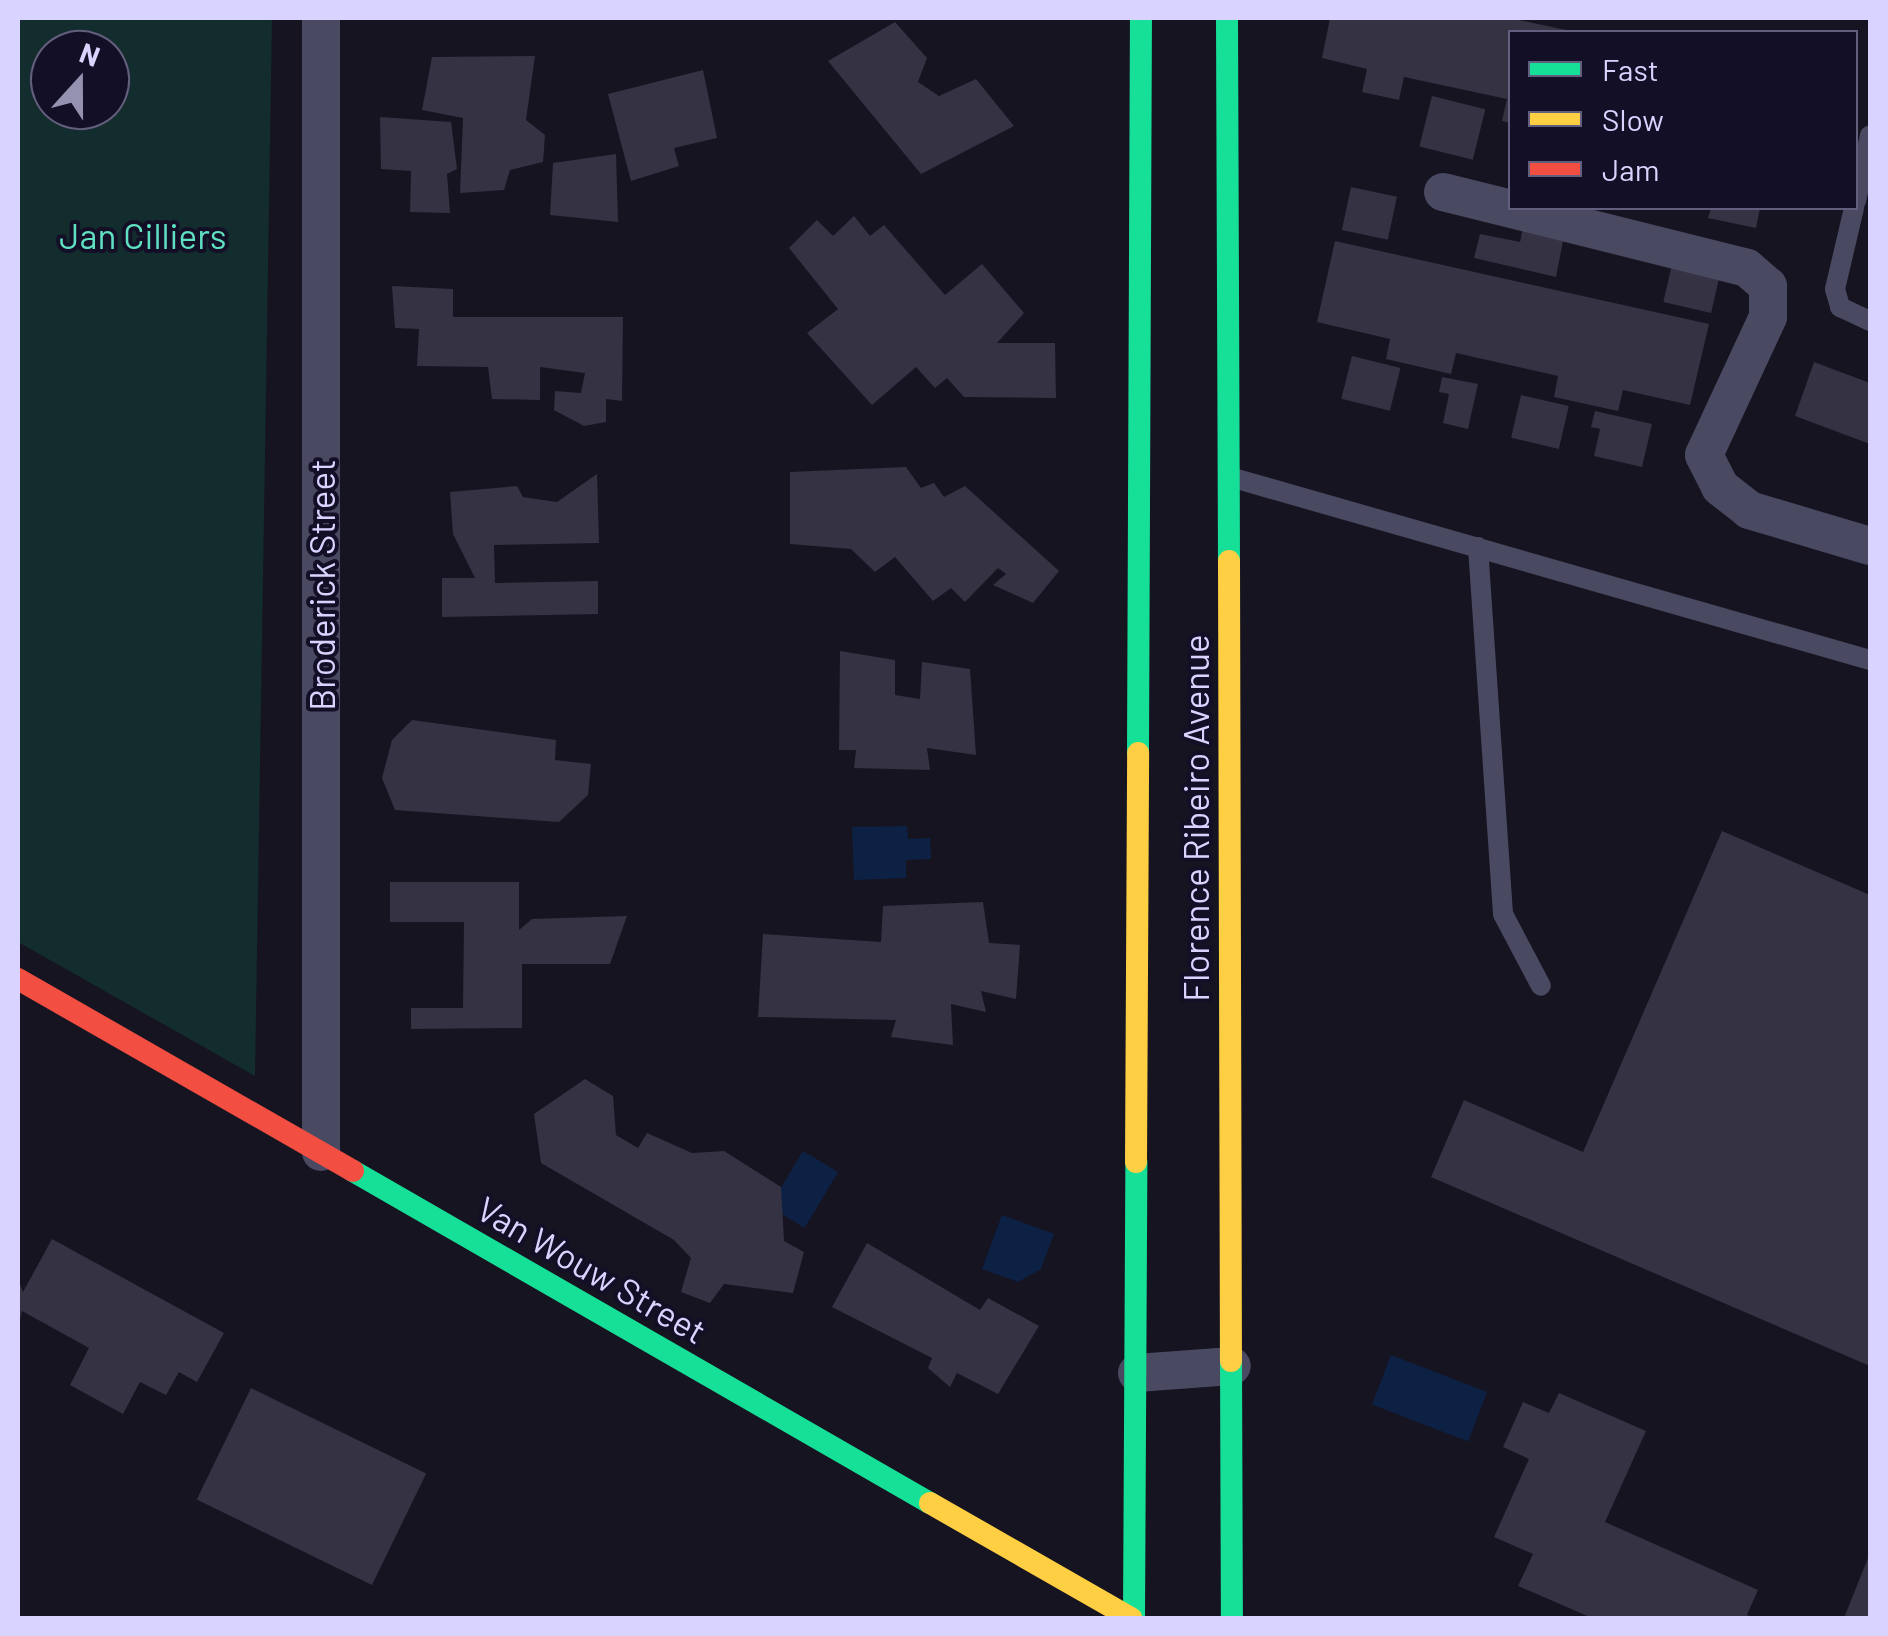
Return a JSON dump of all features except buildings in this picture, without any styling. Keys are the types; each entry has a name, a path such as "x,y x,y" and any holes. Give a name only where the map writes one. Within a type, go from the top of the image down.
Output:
{"street":[{"name":"Broderick Street","path":"321,18 321,1152"},
{"path":"1133,1618 1138,1373 1142,18"},
{"name":"Florence Ribeiro Avenue","path":"1227,18 1232,1618"},
{"path":"1443,192 1508,208"},
{"path":"1515,210 1746,268 1768,286 1768,317 1704,455 1720,486 1750,510 1870,546"},
{"name":"Van Wouw Street","path":"18,979 1133,1618"},
{"path":"1138,1373 1232,1366"}],"lane":[{"path":"1858,192 1870,143"},
{"path":"1854,210 1835,288 1840,308 1870,321"},
{"path":"1228,477 1870,660"},
{"path":"1478,547 1503,914 1541,986"}],"green space":[{"name":"Jan Cilliers","path":"18,18 272,18 255,1076 18,942"}],"water":[{"path":"907,826 908,839 930,838 931,859 906,860 906,878 854,880 852,827"},
{"path":"803,1151 838,1172 805,1228 770,1207"},
{"path":"1002,1215 1054,1234 1041,1269 1018,1282 982,1269"},
{"path":"1391,1355 1487,1392 1468,1441 1372,1404"}],"traffic: fast":[{"path":"1138,753 1141,18"},
{"path":"1227,18 1229,561"},
{"path":"1134,1618 1136,1162"},
{"path":"353,1171 930,1503"},
{"path":"1231,1361 1232,1618"}],"traffic: slow":[{"path":"1229,561 1231,1361"},
{"path":"1136,1162 1138,753"},
{"path":"930,1503 1131,1618"}],"traffic: jam":[{"path":"18,979 353,1171"}]}
